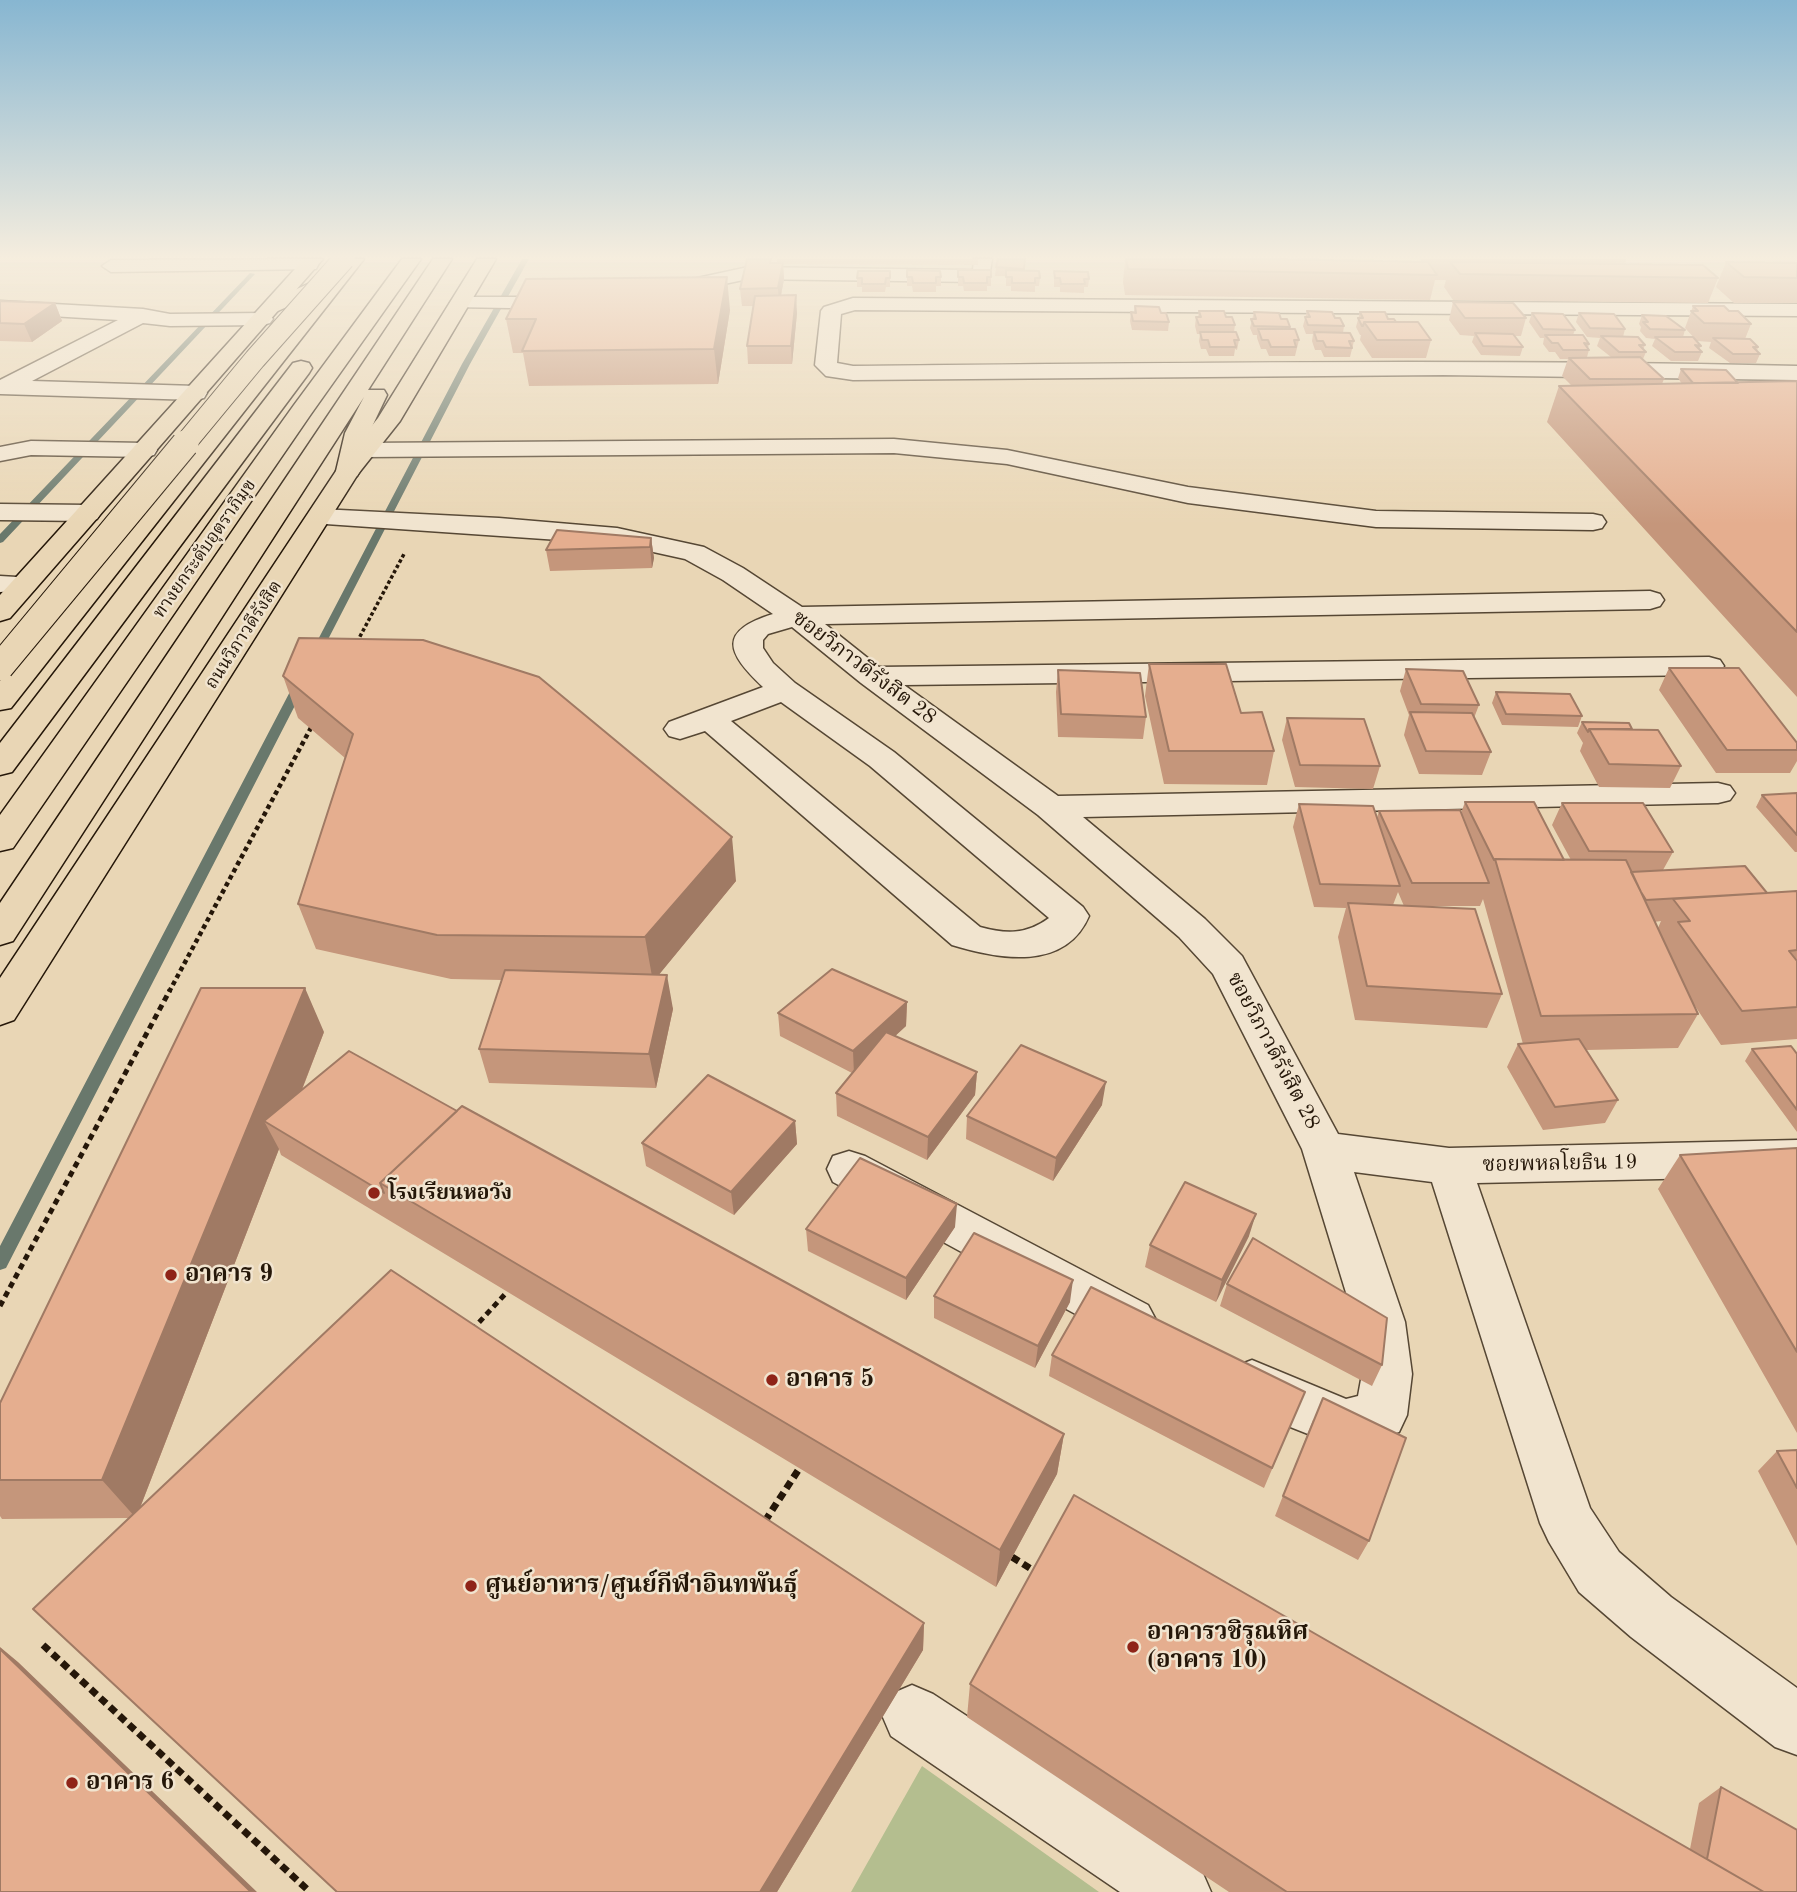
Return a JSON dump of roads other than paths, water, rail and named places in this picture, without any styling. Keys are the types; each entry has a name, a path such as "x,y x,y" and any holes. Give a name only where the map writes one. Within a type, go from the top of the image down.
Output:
{"main road":[{"path":"0,612 12,584 88,513 237,347"},
{"path":"0,667 78,579 268,347"},
{"path":"0,701 281,347"},
{"name":"ทางยกระดับอุตราภิมุข","path":"0,765 317,347"},
{"name":"ทางยกระดับอุตราภิมุข","path":"0,840 349,347"},
{"name":"ถนนวิภาวดีรังสิต","path":"0,932 385,347"},
{"path":"357,461 357,433 402,347"},
{"name":"ถนนวิภาวดีรังสิต","path":"0,1010 320,517 357,461 388,421 433,347"}],"street":[{"path":"2,387 80,347"},
{"path":"828,347 826,365 834,371 853,373 1477,367 1797,373"},
{"path":"1462,347 1477,367"},
{"path":"2,387 196,393"},
{"path":"357,461 894,446 1007,457 1188,495 1376,519 1593,522"},
{"path":"0,454 31,448 145,450"},
{"path":"0,512 88,513"},
{"name":"ซอยวิภาวดีรังสิต 28","path":"320,517 561,530 617,536 694,553 733,574 796,616 872,676 1050,807 1192,928 1228,966 1324,1149 1380,1322 1387,1374 1381,1415 1346,1424 1278,1398 1217,1366"},
{"path":"784,690 695,724 966,936 1007,947 1039,944 1068,924 1070,916 1054,899 883,759 784,690 762,669 748,648 748,639 758,628 796,616 1650,600"},
{"path":"872,676 1709,666"},
{"path":"1050,807 1718,793"},
{"name":"ซอยพหลโยธิน 19","path":"1324,1149 1380,1159 1449,1166 1797,1158"},
{"path":"1449,1166 1568,1523 1598,1572 1651,1617 1797,1725"},
{"path":"849,1169 1168,1339"},
{"path":"912,1715 1178,1892"}],"waterway":[{"path":"0,540 183,347"},
{"path":"316,653 476,347"},
{"path":"0,1263 300,684"}],"place":[{"name":"โรงเรียนหอวัง","path":"374,1193"},
{"name":"อาคาร 9","path":"171,1275"},
{"name":"อาคาร 5","path":"772,1380"},
{"name":"ศูนย์อาหาร/ศูนย์กีฬาอินทพันธุ์","path":"471,1586"},
{"name":"อาคารวชิรุณหิศ (อาคาร 10)","path":"1133,1647"},
{"name":"อาคาร 6","path":"72,1783"}]}
